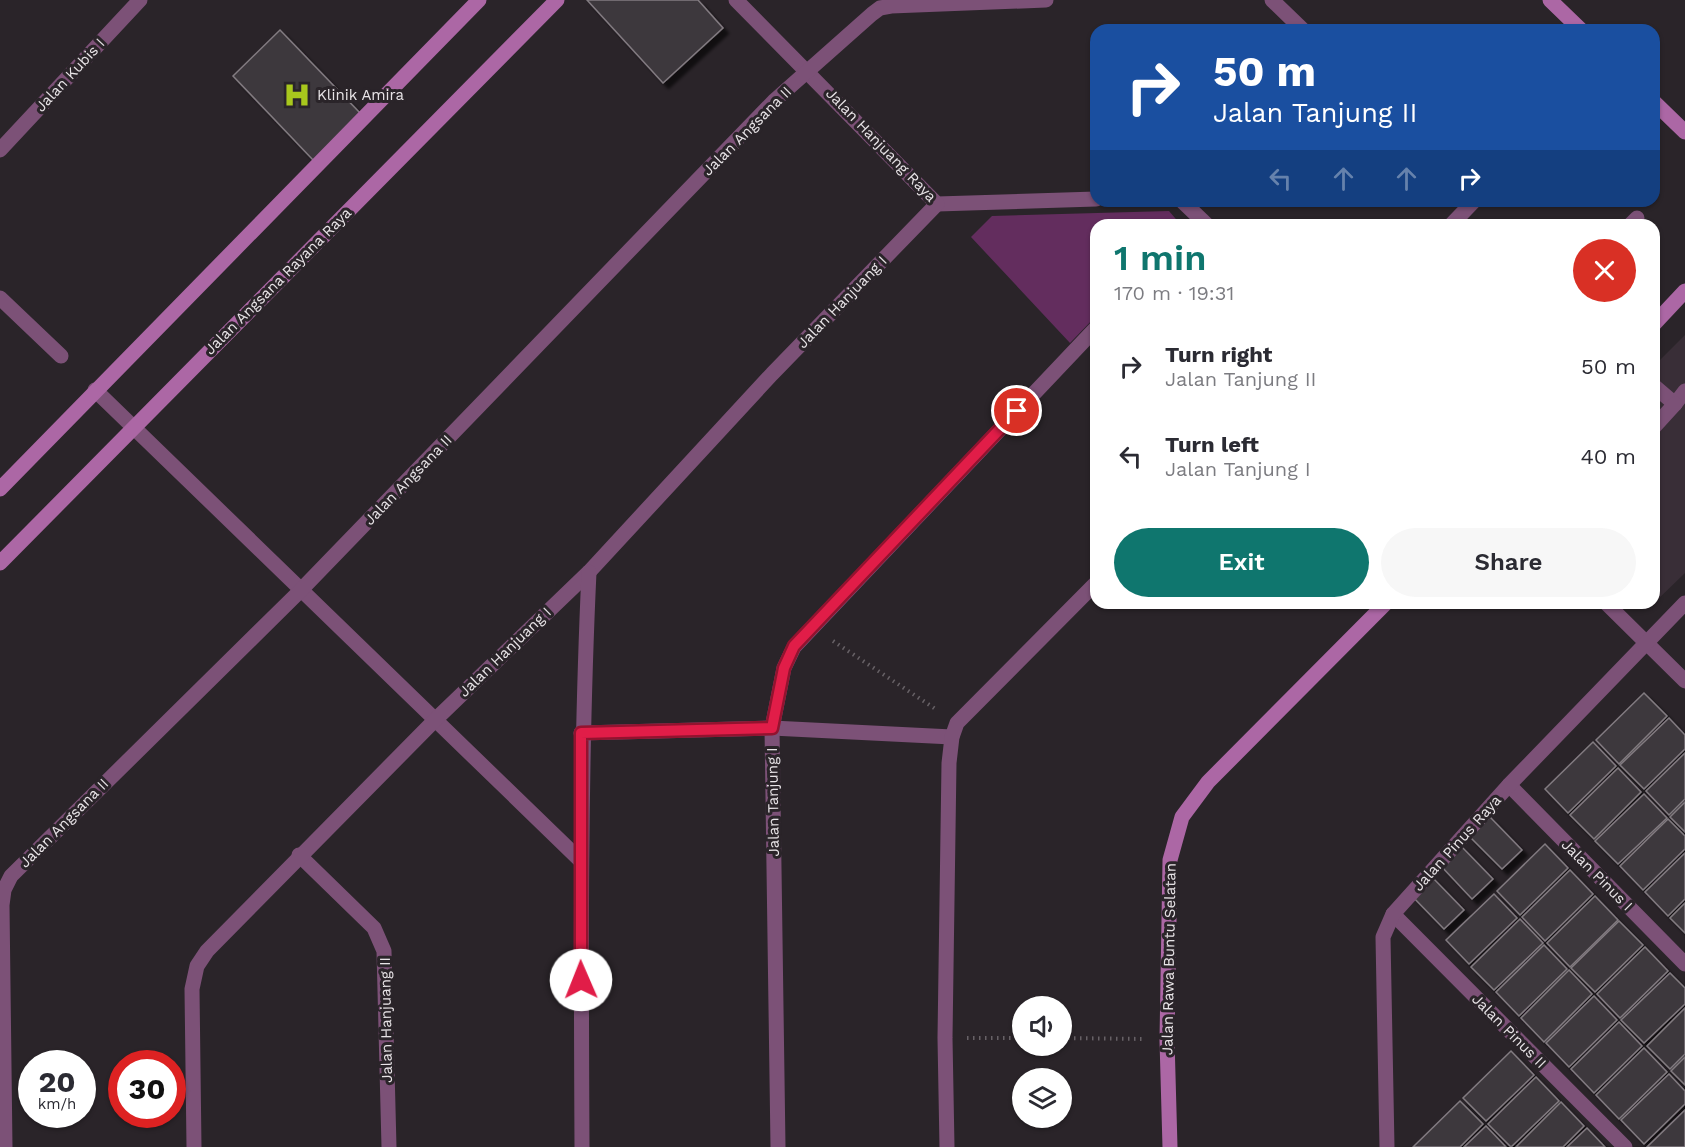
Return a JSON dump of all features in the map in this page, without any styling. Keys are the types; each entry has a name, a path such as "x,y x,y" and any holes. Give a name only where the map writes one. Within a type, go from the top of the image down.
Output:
{"street":[{"name":"Jalan Kubis I","path":"0,150 140,0"},
{"path":"0,489 479,0"},
{"name":"Jalan Angsana Rayana Raya","path":"0,562 557,0"},
{"name":"Jalan Hanjuang Raya","path":"736,0 937,204 1090,199"},
{"name":"Jalan Angsana II","path":"5,1147 2,905 4,890 11,876 300,591 767,109 880,8 1046,0"},
{"path":"1272,0 1298,24"},
{"path":"1550,0 1575,24"},
{"path":"1660,108 1685,132"},
{"name":"Jalan Hanjuang I","path":"194,1147 192,989 197,966 207,951 299,855 435,720 589,572 772,374 937,204"},
{"path":"1188,207 1201,219"},
{"path":"1457,219 1468,207"},
{"path":"1660,318 1685,291"},
{"path":"0,298 61,356"},
{"name":"Jalan Tanjung I","path":"778,1147 772,728 784,668 794,646 1090,334"},
{"path":"95,390 580,860"},
{"path":"1660,391 1675,404"},
{"path":"1660,420 1685,391"},
{"path":"582,1147 581,733 589,572"},
{"path":"947,1147 945,1038 949,763 955,730 1090,589"},
{"name":"Jalan Pinus Raya","path":"1387,1147 1383,937 1393,914 1509,785 1685,603"},
{"name":"Jalan Rawa Buntu Selatan","path":"1170,1147 1167,1040 1170,860 1182,818 1208,782 1380,609"},
{"path":"1612,609 1685,681"},
{"path":"581,733 772,728 955,730"},
{"name":"Jalan Pinus I","path":"1509,785 1685,964"},
{"name":"Jalan Hanjuang II","path":"299,855 374,928 384,951 389,1147"},
{"name":"Jalan Pinus II","path":"1393,914 1625,1147"}],"path":[{"path":"812,627 955,730"},
{"path":"945,1038 1012,1038"},
{"path":"1072,1038 1167,1040"}],"shaded area":[{"path":"1169,211 1176,219 1090,219 1090,322 1070,343 971,237 992,216"},
{"path":"1685,335 1685,573 1660,597 1660,360"}],"building":[{"path":"587,0 698,0 723,28 663,83"},
{"name":"Klinik Amira","path":"280,30 361,114 314,161 233,76"},
{"path":"1644,693 1667,716 1619,764 1596,740"},
{"path":"1669,718 1685,735 1685,749 1644,789 1620,765"},
{"path":"1593,742 1616,766 1568,813 1545,789"},
{"path":"1685,753 1685,799 1669,815 1646,791"},
{"path":"1618,768 1641,792 1594,839 1570,815"},
{"path":"1644,794 1667,818 1618,864 1595,841"},
{"path":"1685,802 1685,832 1670,817"},
{"path":"1490,817 1522,850 1502,869 1470,837"},
{"path":"1668,819 1685,836 1685,849 1643,890 1620,866"},
{"path":"1545,844 1568,868 1520,915 1497,891"},
{"path":"1461,846 1493,879 1472,899 1441,866"},
{"path":"1685,853 1685,899 1668,916 1645,892"},
{"path":"1570,870 1593,894 1545,941 1522,917"},
{"path":"1432,877 1464,910 1444,929 1412,896"},
{"path":"1494,894 1517,918 1469,964 1446,940"},
{"path":"1595,896 1618,920 1570,967 1547,943"},
{"path":"1685,903 1685,933 1670,918"},
{"path":"1520,919 1543,943 1494,990 1471,967"},
{"path":"1619,921 1643,945 1595,992 1571,968"},
{"path":"1544,945 1567,969 1519,1016 1496,992"},
{"path":"1645,947 1668,971 1620,1018 1597,994"},
{"path":"1569,970 1592,994 1544,1042 1521,1018"},
{"path":"1670,973 1685,988 1685,1004 1644,1043 1621,1020"},
{"path":"1594,996 1617,1020 1569,1067 1546,1043"},
{"path":"1685,1008 1685,1054 1670,1069 1647,1046"},
{"path":"1619,1022 1642,1046 1594,1093 1571,1069"},
{"path":"1644,1048 1667,1072 1619,1119 1596,1095"},
{"path":"1511,1051 1534,1075 1486,1121 1463,1098"},
{"path":"1685,1057 1685,1085 1671,1071"},
{"path":"1669,1074 1685,1091 1685,1104 1644,1144 1621,1120"},
{"path":"1536,1077 1559,1101 1511,1147 1488,1124"},
{"path":"1460,1101 1483,1124 1460,1147 1413,1147"},
{"path":"1561,1102 1584,1126 1563,1147 1516,1147"},
{"path":"1685,1110 1685,1147 1647,1147"},
{"path":"1486,1126 1506,1147 1464,1147"},
{"path":"1587,1128 1605,1147 1567,1147"}],"place":[{"name":"Klinik Amira","path":"297,95"}],"route":[{"path":"581,980 581,733 772,728 784,668 794,646 1017,411"}]}
